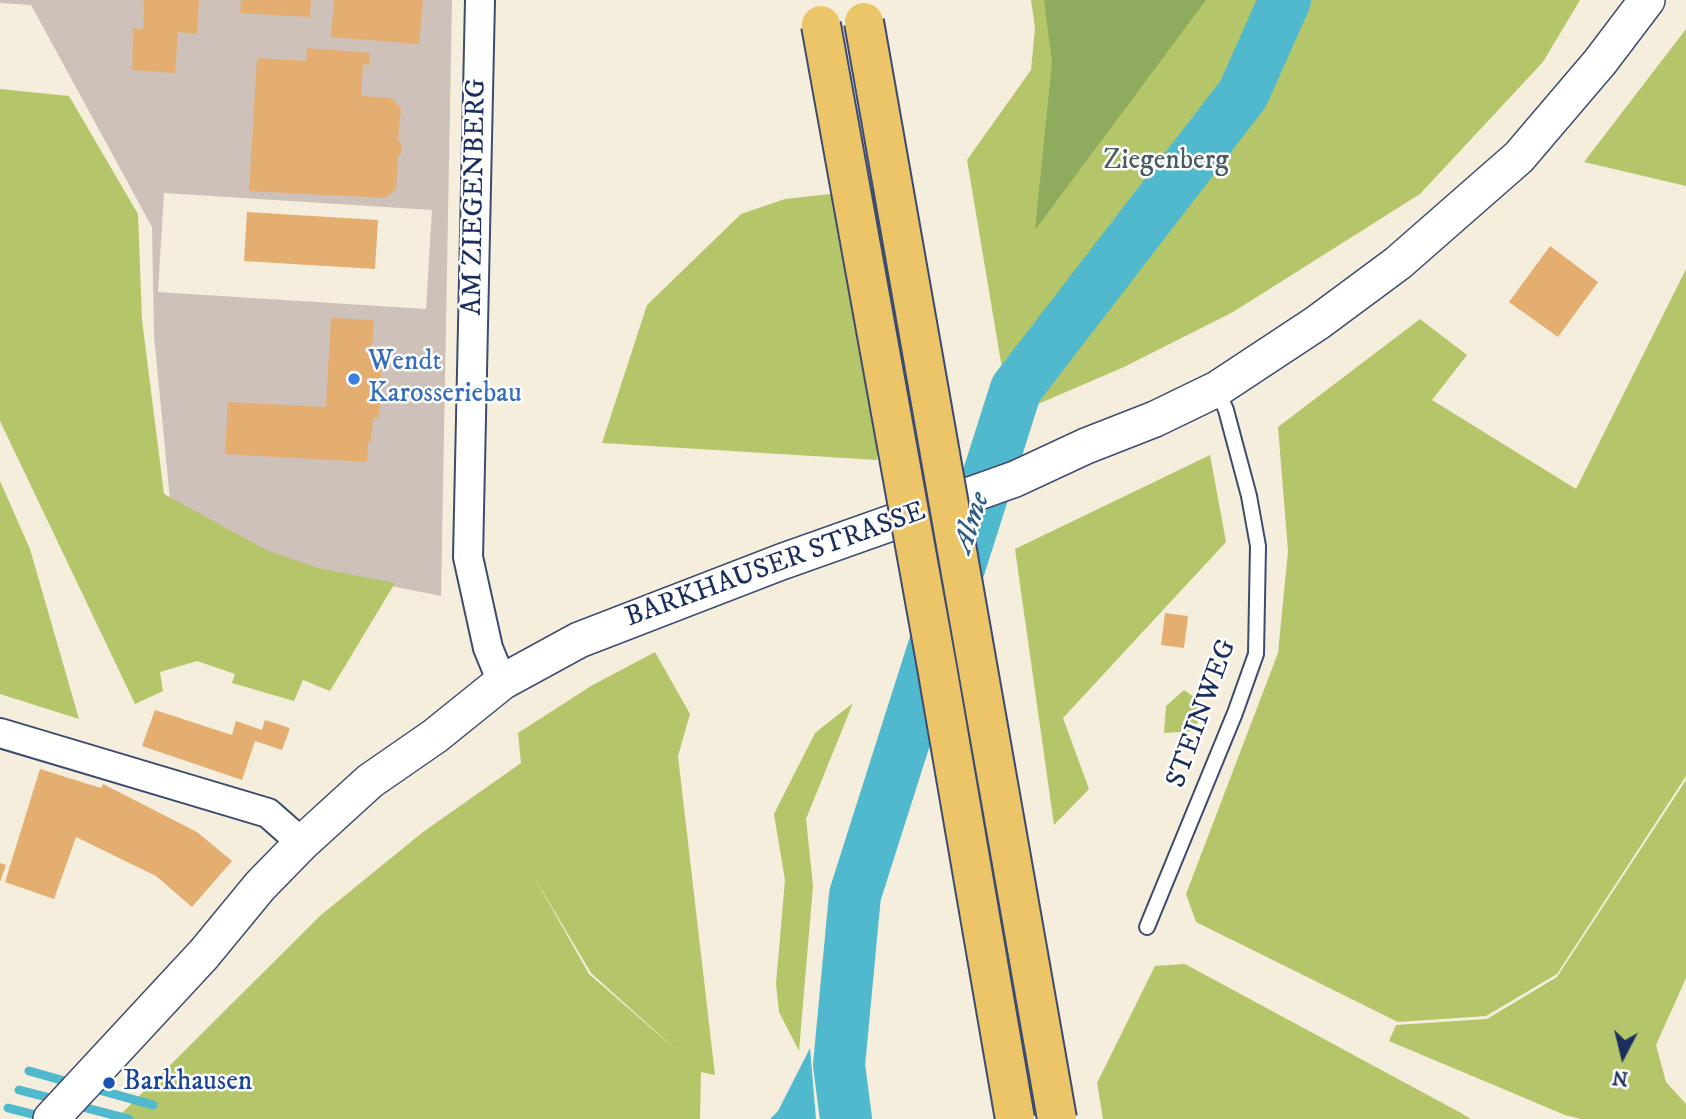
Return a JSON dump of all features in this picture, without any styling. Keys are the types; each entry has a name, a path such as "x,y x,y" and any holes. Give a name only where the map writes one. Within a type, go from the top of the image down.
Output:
{"highway":[{"path":"864,22 1057,1119"},
{"path":"821,25 937,667 1015,1119"}],"street":[{"name":"AM ZIEGENBERG","path":"480,0 468,557 488,648 502,682"},
{"name":"BARKHAUSER STRASSE","path":"51,1119 204,954 260,886 302,843 370,781 435,736 502,682 579,639 781,562 1015,479 1086,446 1155,419 1217,389 1317,323 1398,263 1519,157 1600,62 1647,0"},
{"path":"0,733 268,813 302,843"}],"lane":[{"name":"STEINWEG","path":"1147,927 1235,713 1256,654 1258,547 1240,459 1217,389"}],"shaded area":[{"path":"0,0 452,0 441,596 276,563 171,510 154,336 152,227 31,5 0,3","holes":["164,193 432,210 426,309 158,292"]}],"green space":[{"name":"Ziegenberg","path":"1031,0 1580,0 1543,62 1420,194 1233,312 1124,367 1010,416 967,160 1031,70 1035,28"},
{"name":"Ziegenberg","path":"1044,0 1206,0 1035,230 1052,62"},
{"path":"1686,29 1686,186 1584,162"},
{"path":"0,89 69,96 138,214 142,320 164,494 266,550 318,568 395,583 330,691 303,680 294,701 232,683 235,674 197,661 160,672 163,691 135,704 0,421"},
{"path":"911,185 877,460 602,443 647,305 741,214 785,199"},
{"path":"1686,269 1686,776 1557,974 1486,1016 1398,1022 1196,922 1186,894 1278,653 1288,551 1278,427 1420,319 1467,355 1432,400 1576,489"},
{"path":"1210,455 1226,542 1063,718 1089,789 1054,825 1015,549"},
{"path":"0,481 30,549 79,719 0,694"},
{"path":"655,652 690,714 678,756 715,1075 701,1072 700,1119 116,1119 321,915 423,832 521,763 518,733 591,686","holes":["533,875 591,973 682,1055 589,974"]},
{"path":"1184,690 1207,706 1193,731 1164,733 1166,706"},
{"path":"853,703 806,819 813,886 799,1051 779,1012 776,984 785,880 774,814 815,733"},
{"path":"1686,780 1686,978 1656,1045 1666,1082 1686,1104 1686,1119 1581,1119 1565,1115 1389,1041 1396,1025 1487,1019 1557,977"},
{"path":"1185,964 1471,1119 1103,1119 1097,1083 1155,966"}],"water":[{"path":"810,1048 816,1119 770,1119 778,1111"}],"building":[{"path":"144,0 199,0 197,34 178,32 175,73 132,70 133,28 143,29"},
{"path":"241,0 311,0 310,17 240,13"},
{"path":"334,0 423,0 419,44 331,37"},
{"path":"307,48 370,53 369,65 363,64 361,96 391,98 401,108 398,140 402,144 398,156 396,189 385,198 249,191 257,58 306,61"},
{"path":"247,212 378,220 375,269 244,261"},
{"path":"1550,246 1598,282 1558,337 1509,302"},
{"path":"331,318 374,320 372,349 382,350 379,418 373,418 367,462 225,454 228,402 326,407"},
{"path":"1165,613 1188,616 1184,648 1161,645"},
{"path":"155,710 232,735 236,721 262,730 265,720 290,728 282,750 255,741 242,780 142,746"},
{"path":"40,769 101,788 103,784 197,832 232,861 192,907 156,876 76,837 54,899 5,882"},
{"path":"0,863 6,865 0,882"}],"waterway":[{"name":"Alme","path":"846,1119 839,1065 855,895 1016,389 1243,94 1285,0"},
{"path":"29,1071 72,1083"},
{"path":"92,1088 153,1105"},
{"path":"19,1090 58,1100"},
{"path":"75,1105 129,1119"},
{"path":"8,1108 44,1117"}],"place":[{"name":"Wendt Karosseriebau","path":"354,379"},
{"name":"Barkhausen","path":"109,1083"}]}
